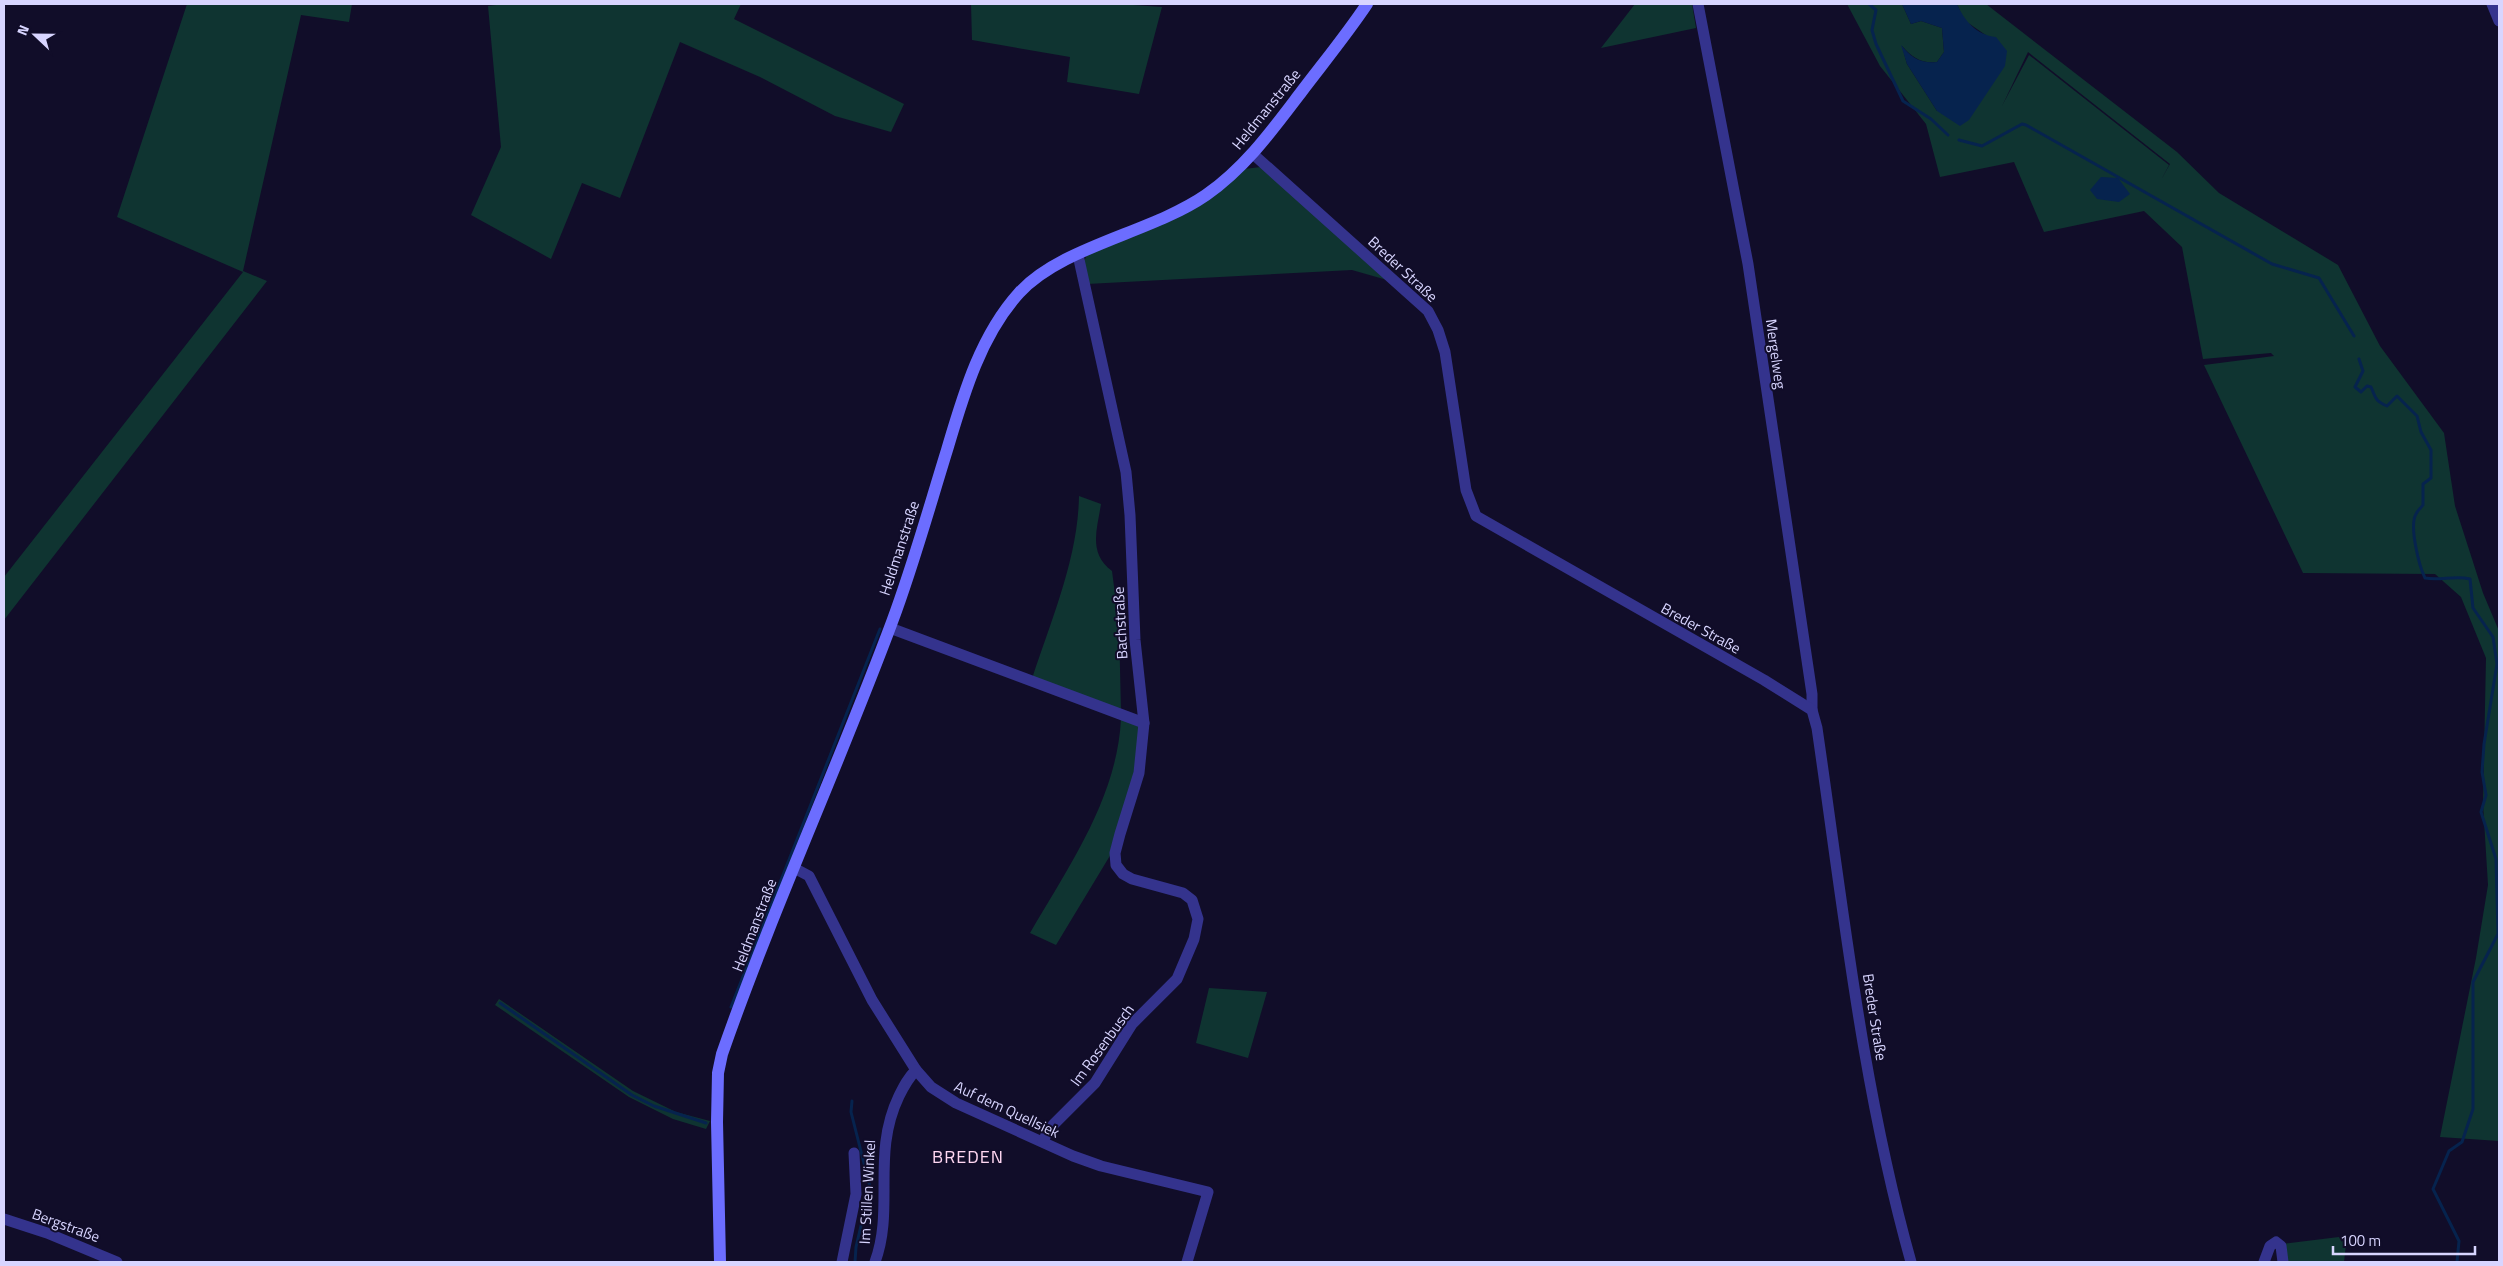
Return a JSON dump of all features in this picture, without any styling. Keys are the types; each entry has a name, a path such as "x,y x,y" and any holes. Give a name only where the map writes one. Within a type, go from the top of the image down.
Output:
{"main road":[{"name":"Heldmanstraße","path":"720,1262 716,1122 718,1073 730,1031 890,628 958,413 979,358 993,332 1019,293 1056,265 1163,219 1206,195 1252,154 1348,32 1367,4"}],"street":[{"name":"Mergelweg","path":"1698,4 1748,264 1812,694 1812,710"},
{"path":"2492,4 2499,21"},
{"name":"Breder Straße","path":"1252,154 1428,312 1438,330 1445,352 1466,490 1476,516 1764,680 1812,710 1817,728 1873,1102 1885,1167 1911,1262"},
{"name":"Bachstraße","path":"1078,255 1126,472 1130,515 1135,640 1144,723"},
{"path":"890,628 1144,723"},
{"name":"Im Rosenbusch","path":"1043,1142 1048,1130 1094,1084 1132,1024 1177,978 1194,939 1198,919 1192,900 1183,893 1132,879 1123,874 1116,864 1115,853 1139,772 1144,723"},
{"name":"Auf dem Quellsiek","path":"794,868 808,876 817,890 872,1000 916,1070 931,1087 956,1104 1101,1166 1208,1192 1187,1262"},
{"name":"Im Stillen Winkel","path":"875,1262 882,1244 886,1130 909,1077 916,1070"},
{"path":"842,1262 856,1194 854,1152"},
{"name":"Bergstraße","path":"4,1220 47,1233 117,1262"},
{"path":"2264,1262 2270,1246 2276,1242 2281,1246 2283,1262"},
{"path":"92,1262 100,1254"}],"green space":[{"path":"187,4 352,4 349,22 301,15 243,271 267,281 4,620 4,577 243,272 117,217"},
{"path":"504,4 741,4 734,19 904,104 891,132 835,116 760,77 680,42 620,198 582,183 551,259 471,215 501,147 488,6"},
{"path":"971,4 1119,4 1162,7 1139,94 1067,82 1070,57 972,40"},
{"path":"1635,4 1692,4 1696,28 1601,48"},
{"path":"1847,4 1902,4 1911,24 1921,21 1942,28 1944,52 1937,62 1926,62 1917,59 1902,46 1907,64 1937,111 1987,36 1964,20 1957,4 1986,4 2177,152 2219,193 2338,265 2380,346 2444,433 2455,506 2483,593 2499,631 2499,1141 2440,1137 2476,958 2488,885 2483,804 2486,658 2461,597 2435,574 2303,573 2204,365 2274,356 2271,353 2203,359 2182,247 2144,211 2044,232 2014,162 1940,177 1926,124 1880,66","holes":["2028,52 2170,164 2161,180 2169,165 2029,55 2002,106"]},
{"path":"1261,167 1387,280 1352,270 1087,284 1083,263 1087,255 1244,169"},
{"path":"1079,496 1101,504 1096,540 1100,557 1104,564 1112,571 1119,625 1121,712 1032,679 1069,566 1074,543"},
{"path":"1121,719 1140,727 1136,768 1111,854 1056,945 1030,933 1075,857 1101,804 1118,748"},
{"path":"1209,988 1267,992 1248,1058 1196,1043"},
{"path":"499,999 633,1091 676,1112 710,1121 706,1129 673,1119 629,1097 495,1005"},
{"path":"2347,1236 2344,1262 2285,1262 2282,1244"}],"water":[{"path":"1902,4 1957,4 1963,16 1972,26 1982,33 1996,37 2007,51 2005,66 1969,120 1960,126 1937,111 1907,64 1901,45 1916,59 1926,62 1937,62 1944,52 1942,28 1921,21 1911,24"},
{"path":"2101,177 2118,178 2130,194 2119,202 2097,199 2090,190"}],"waterway":[{"path":"1869,4 1876,10 1872,30 1876,44 1903,101 1931,119 1948,135"},
{"path":"1959,140 1982,146 2022,124 2026,125 2272,264 2319,278 2354,336"},
{"path":"2359,359 2363,371 2355,387 2361,392 2367,386 2371,387 2378,400 2387,406 2397,396 2417,416 2421,432 2431,450 2431,478 2423,484 2423,505 2417,512 2414,520 2414,536 2420,565 2425,578 2470,579 2473,608 2493,637 2497,664 2484,744 2482,772 2486,795 2481,812 2496,859 2498,934 2473,982 2473,1109 2462,1142 2449,1151 2433,1189 2459,1241 2457,1262"},
{"path":"731,1007 880,629"},
{"path":"500,1003 632,1095 654,1106 706,1123"},
{"path":"852,1101 851,1112 870,1187 856,1247 855,1262"}],"district":[{"name":"BREDEN","path":"968,1156"}]}
